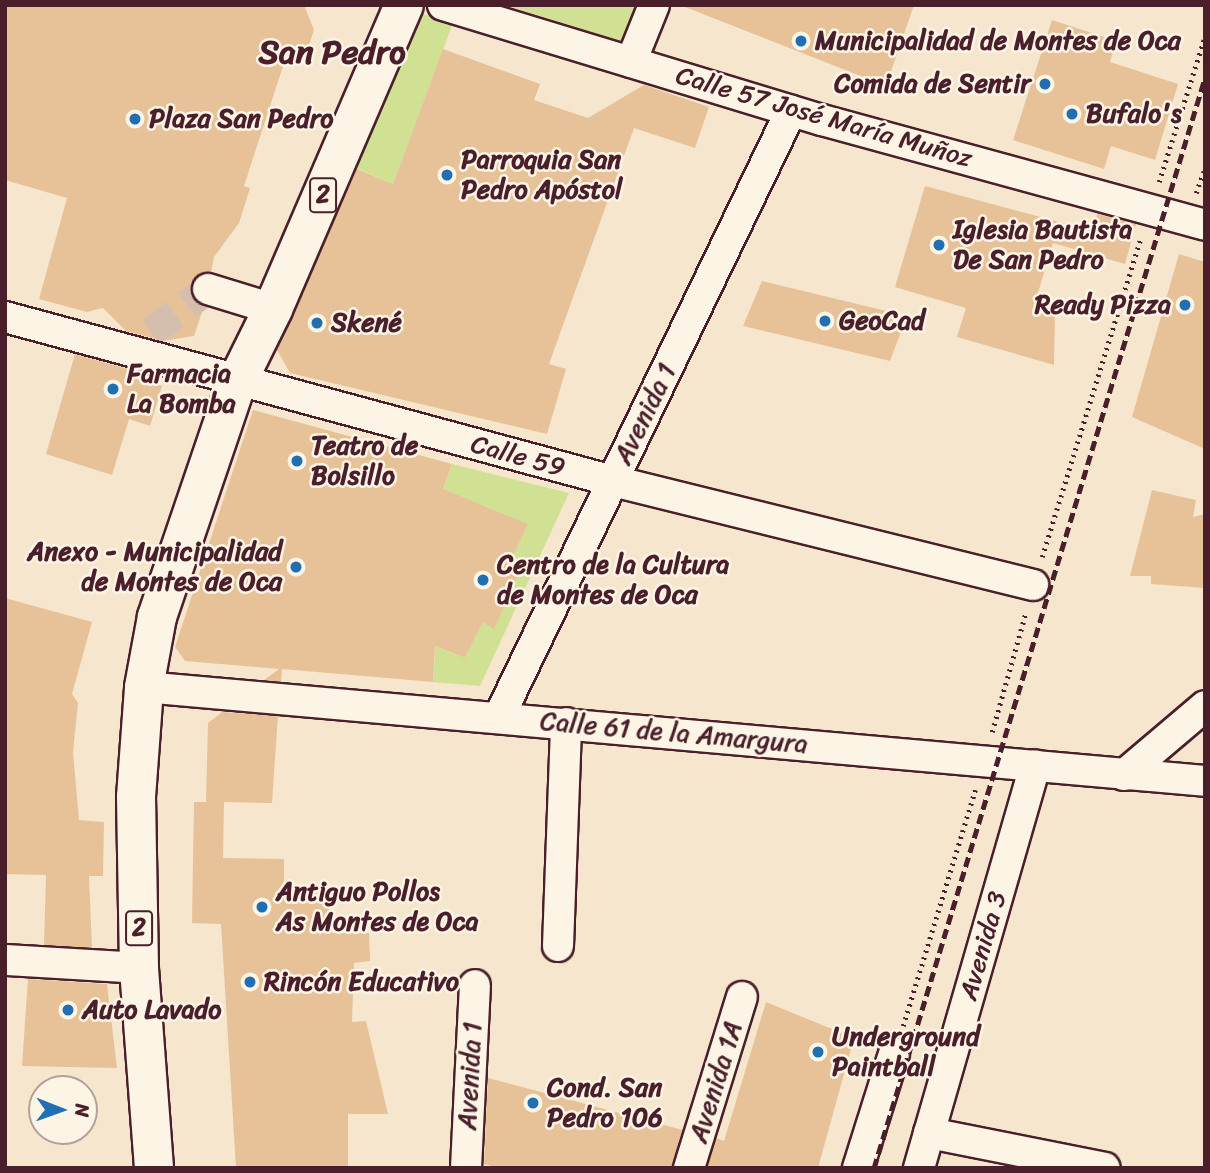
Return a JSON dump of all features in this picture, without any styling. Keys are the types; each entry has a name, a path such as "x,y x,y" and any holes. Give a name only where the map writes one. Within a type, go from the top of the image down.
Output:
{"highway":[{"name":"2","path":"154,1168 139,968 136,797 144,688 171,568 237,382 273,309 404,5"}],"street":[{"name":"Calle 57 José María Muñoz","path":"443,5 791,111 1151,207 1205,225"},
{"path":"631,62 654,5"},
{"name":"Avenida 1","path":"499,717 791,111"},
{"path":"208,289 273,309"},
{"name":"Calle 59","path":"5,317 146,344 237,382 613,481 1033,585"},
{"name":"Calle 61 de la Amargura","path":"144,688 499,717 1205,781"},
{"path":"1124,775 1205,706"},
{"path":"558,946 566,723"},
{"name":"Avenida 3","path":"919,1168 1035,765"},
{"path":"5,960 139,968"},
{"name":"Avenida 1","path":"466,1168 475,985"},
{"name":"Avenida 1A","path":"690,1168 742,997"},
{"path":"858,1168 894,1054"},
{"path":"929,1133 1105,1168"}],"path":[{"path":"894,1054 984,760 1033,585 1205,36"},
{"path":"1198,188 1205,190"}],"green space":[{"path":"505,5 638,5 624,42"},
{"path":"416,12 453,23 393,184 349,165"},
{"path":"452,464 569,493 480,686 433,682 436,637 418,562","holes":["482,505 527,524 512,558 524,564 494,628 483,622 465,658 439,648"]}],"building":[{"name":"Plaza San Pedro","path":"5,5 304,5 314,30 304,59 287,54 244,186 250,188 239,223 214,257 211,272 197,276 192,283 195,300 204,306 194,336 163,341 126,331 103,308 87,312 39,299 67,198 5,180"},
{"path":"680,5 914,5 886,86"},
{"path":"1052,20 1116,41 1110,62 1178,84 1155,160 1111,146 1104,169 1013,140"},
{"path":"443,49 540,84 534,100 588,118 644,85 709,107 695,148 634,128 549,364 566,369 547,434 290,373 277,350 357,169 393,184"},
{"path":"925,186 1093,231 1097,214 1136,224 1125,264 1053,243 1034,306 1055,312 1054,365 957,337 966,308 895,287"},
{"name":"Ready Pizza","path":"1179,254 1205,262 1205,449 1132,417"},
{"name":"GeoCad","path":"762,281 907,316 890,361 743,326"},
{"path":"75,354 139,372 137,379 162,386 150,426 129,419 112,475 46,454"},
{"path":"253,410 452,464 443,489 528,524 512,558 524,563 494,629 483,622 465,658 435,646 433,682 282,669 281,682 264,680 279,669 185,661 175,647"},
{"path":"1152,490 1196,500 1193,517 1205,514 1205,588 1151,584 1151,576 1130,576"},
{"path":"5,598 92,622 72,694 78,703 73,752 79,820 104,822 103,876 89,876 92,948 44,945 46,875 5,874"},
{"path":"222,712 278,716 272,803 224,802 223,858 284,859 284,890 332,891 332,933 369,933 370,961 354,963 352,1022 366,1021 388,1114 348,1114 348,1168 236,1168 221,924 192,923 194,802 206,802 208,723"},
{"name":"Auto Lavado","path":"28,979 107,984 117,1068 22,1066"},
{"path":"766,1002 854,1038 818,1168 707,1168 716,1138 724,1141"},
{"name":"Cond. San Pedro 106","path":"488,1078 683,1130 672,1168 499,1168 484,1164"}],"tunnel":[{"path":"151,332 208,289"}],"railway":[{"path":"874,1168 1205,78"}],"place":[{"name":"Municipalidad de Montes de Oca","path":"801,41"},
{"name":"Comida de Sentir","path":"1045,84"},
{"name":"Bufalo's","path":"1072,114"},
{"name":"Plaza San Pedro","path":"135,119"},
{"name":"Parroquia San Pedro Apóstol","path":"447,175"},
{"name":"Iglesia Bautista De San Pedro","path":"939,245"},
{"name":"Ready Pizza","path":"1185,305"},
{"name":"GeoCad","path":"825,321"},
{"name":"Skené","path":"317,323"},
{"name":"Farmacia La Bomba","path":"113,389"},
{"name":"Teatro de Bolsillo","path":"297,461"},
{"name":"Anexo - Municipalidad de Montes de Oca","path":"296,567"},
{"name":"Centro de la Cultura de Montes de Oca","path":"483,580"},
{"name":"Antiguo Pollos As Montes de Oca","path":"262,907"},
{"name":"Rincón Educativo","path":"250,982"},
{"name":"Auto Lavado","path":"68,1010"},
{"name":"Underground Paintball","path":"818,1052"},
{"name":"Cond. San Pedro 106","path":"533,1103"}],"district":[{"name":"San Pedro","path":"332,53"}]}
